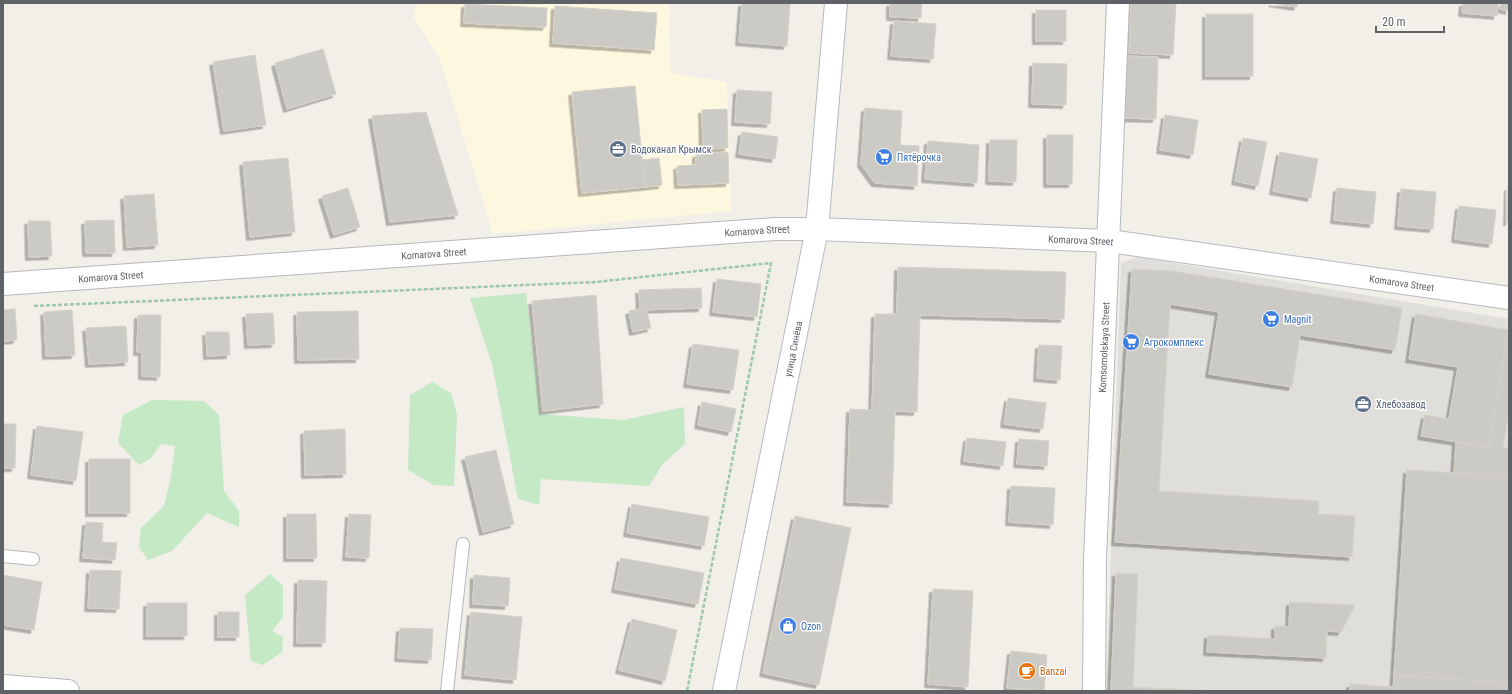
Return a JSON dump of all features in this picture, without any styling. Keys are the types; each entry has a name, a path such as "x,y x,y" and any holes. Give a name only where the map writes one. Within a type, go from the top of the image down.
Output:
{"street":[{"name":"улица Синёва","path":"724,691 817,229 836,3"},
{"name":"Komsomolskaya Street","path":"1094,691 1095,559 1118,3"},
{"name":"Komarova Street","path":"3,284 767,230 817,229 1109,241 1509,298"},
{"path":"3,686 68,691"}],"lane":[{"path":"447,691 463,544"},
{"path":"3,556 33,558"}],"path":[{"path":"27,307 596,282 771,263 687,691"}],"shaded area":[{"path":"418,3 669,4 671,73 727,82 731,211 493,234 440,60 413,16"},
{"path":"1138,257 1509,319 1509,691 1106,691 1121,263"}],"green space":[{"path":"526,293 540,414 623,420 684,407 685,444 662,465 649,486 541,479 539,505 518,499 492,364 470,298"},
{"path":"432,382 451,393 457,415 454,486 434,485 408,470 410,395"},
{"path":"152,400 204,401 219,415 224,491 239,511 239,527 207,513 172,551 148,560 139,547 141,528 164,506 171,477 175,446 161,444 151,458 139,465 118,443 123,415"},
{"path":"270,574 283,586 283,617 272,631 283,637 282,652 263,665 251,661 245,595"}],"building":[{"path":"742,3 790,3 787,46 739,42"},
{"path":"890,3 922,3 921,18 890,17"},
{"path":"1131,3 1176,3 1173,55 1129,53"},
{"path":"1272,3 1298,3 1297,7"},
{"path":"1463,3 1498,3 1497,16 1462,13"},
{"path":"1501,3 1509,3 1509,11 1500,9"},
{"path":"465,4 547,8 546,27 464,23"},
{"path":"555,6 657,13 654,50 553,43"},
{"path":"1036,10 1066,10 1066,41 1036,41"},
{"path":"1206,14 1253,14 1253,76 1206,76"},
{"path":"894,21 936,24 933,59 891,56"},
{"path":"323,49 336,94 287,109 275,63"},
{"path":"255,55 266,125 224,131 213,62"},
{"path":"1121,56 1158,57 1156,119 1119,118"},
{"path":"1033,63 1067,64 1066,105 1032,104"},
{"path":"635,86 645,187 582,193 572,92"},
{"path":"737,90 772,92 770,124 735,122"},
{"path":"865,108 902,111 900,145 919,146 917,186 875,183 861,164"},
{"path":"727,109 728,148 703,149 702,110"},
{"path":"426,112 458,215 390,222 372,116"},
{"path":"1165,115 1198,120 1193,155 1160,150"},
{"path":"742,132 778,137 775,159 739,154"},
{"path":"1047,135 1073,135 1072,184 1047,184"},
{"path":"1243,138 1267,142 1258,186 1235,181"},
{"path":"990,140 1017,140 1016,182 989,181"},
{"path":"928,141 979,145 977,183 925,179"},
{"path":"728,152 729,183 678,185 677,166 696,165 696,154"},
{"path":"1280,152 1318,159 1311,198 1273,191"},
{"path":"288,158 295,232 250,237 243,162"},
{"path":"659,158 662,185 645,187 642,160"},
{"path":"1508,187 1509,222 1507,222"},
{"path":"348,188 360,227 334,235 322,196"},
{"path":"1337,188 1376,192 1373,224 1334,220"},
{"path":"1401,189 1436,192 1433,229 1398,226"},
{"path":"154,194 158,245 127,247 124,196"},
{"path":"1459,206 1496,210 1492,244 1455,239"},
{"path":"114,220 115,253 86,253 85,221"},
{"path":"28,221 50,221 52,256 29,257"},
{"path":"898,267 1066,272 1064,319 920,315 917,412 895,411 892,504 847,502 850,409 872,410 875,314 897,314"},
{"path":"1132,269 1172,271 1402,308 1395,350 1300,335 1292,387 1209,374 1219,312 1170,304 1159,491 1319,501 1318,514 1355,516 1352,557 1115,542"},
{"path":"717,279 761,284 757,317 713,312"},
{"path":"701,288 702,308 640,310 639,290"},
{"path":"596,295 603,404 543,411 532,301"},
{"path":"646,308 651,328 633,332 629,311"},
{"path":"15,309 17,340 3,341 3,310"},
{"path":"72,310 75,355 46,356 44,312"},
{"path":"358,311 359,359 298,360 297,312"},
{"path":"273,313 275,344 248,345 246,314"},
{"path":"1416,314 1508,330 1489,447 1421,436 1425,415 1449,419 1458,367 1409,359"},
{"path":"138,315 161,315 160,377 142,376 142,352 137,352"},
{"path":"126,326 128,362 89,364 86,328"},
{"path":"1508,330 1509,409 1503,448 1509,448 1509,476 1454,473 1456,442 1489,447"},
{"path":"206,332 229,332 230,355 207,356"},
{"path":"693,344 739,350 733,390 687,384"},
{"path":"1039,345 1062,346 1060,380 1037,378"},
{"path":"1008,398 1046,403 1043,429 1004,424"},
{"path":"702,402 736,409 731,432 698,425"},
{"path":"3,424 16,424 15,468 3,468"},
{"path":"37,426 83,432 76,481 31,475"},
{"path":"345,429 346,474 305,475 304,431"},
{"path":"967,438 1006,442 1003,466 964,461"},
{"path":"1019,439 1049,441 1047,466 1017,464"},
{"path":"496,450 514,524 483,532 465,457"},
{"path":"89,459 130,459 130,513 89,513"},
{"path":"1407,470 1509,476 1509,683 1394,675"},
{"path":"1011,486 1055,488 1053,525 1009,522"},
{"path":"632,504 709,517 704,546 627,533"},
{"path":"287,514 316,514 317,558 287,558"},
{"path":"349,514 371,515 369,558 346,557"},
{"path":"795,516 851,528 819,685 763,673"},
{"path":"86,522 103,523 102,542 117,543 115,560 83,558"},
{"path":"621,558 704,573 698,604 615,589"},
{"path":"90,570 121,571 119,609 88,608"},
{"path":"1116,573 1138,574 1133,687 1215,691 1111,691"},
{"path":"3,575 42,582 34,630 3,625"},
{"path":"474,575 510,578 508,606 473,604"},
{"path":"298,580 327,581 325,643 297,643"},
{"path":"933,589 973,591 968,687 928,684"},
{"path":"1290,602 1355,605 1341,632 1327,631 1326,658 1207,652 1208,635 1275,639 1275,626 1289,627"},
{"path":"147,603 187,603 187,636 147,636"},
{"path":"218,612 239,612 239,637 218,637"},
{"path":"471,612 522,617 516,680 465,675"},
{"path":"632,619 677,630 665,681 619,670"},
{"path":"400,628 433,629 431,660 398,658"},
{"name":"Banzai","path":"1011,651 1047,655 1044,691 1007,688"},
{"path":"1394,675 1509,683 1509,691 1393,691"},
{"path":"1350,684 1393,687 1393,691 1350,691"}],"place":[{"name":"Водоканал Крымск","path":"618,149"},
{"name":"Пятёрочка","path":"884,157"},
{"name":"Magnit","path":"1271,319"},
{"name":"Агрокомплекс","path":"1131,342"},
{"name":"Хлебозавод","path":"1363,404"},
{"name":"Ozon","path":"788,626"},
{"name":"Banzai","path":"1027,671"}]}
